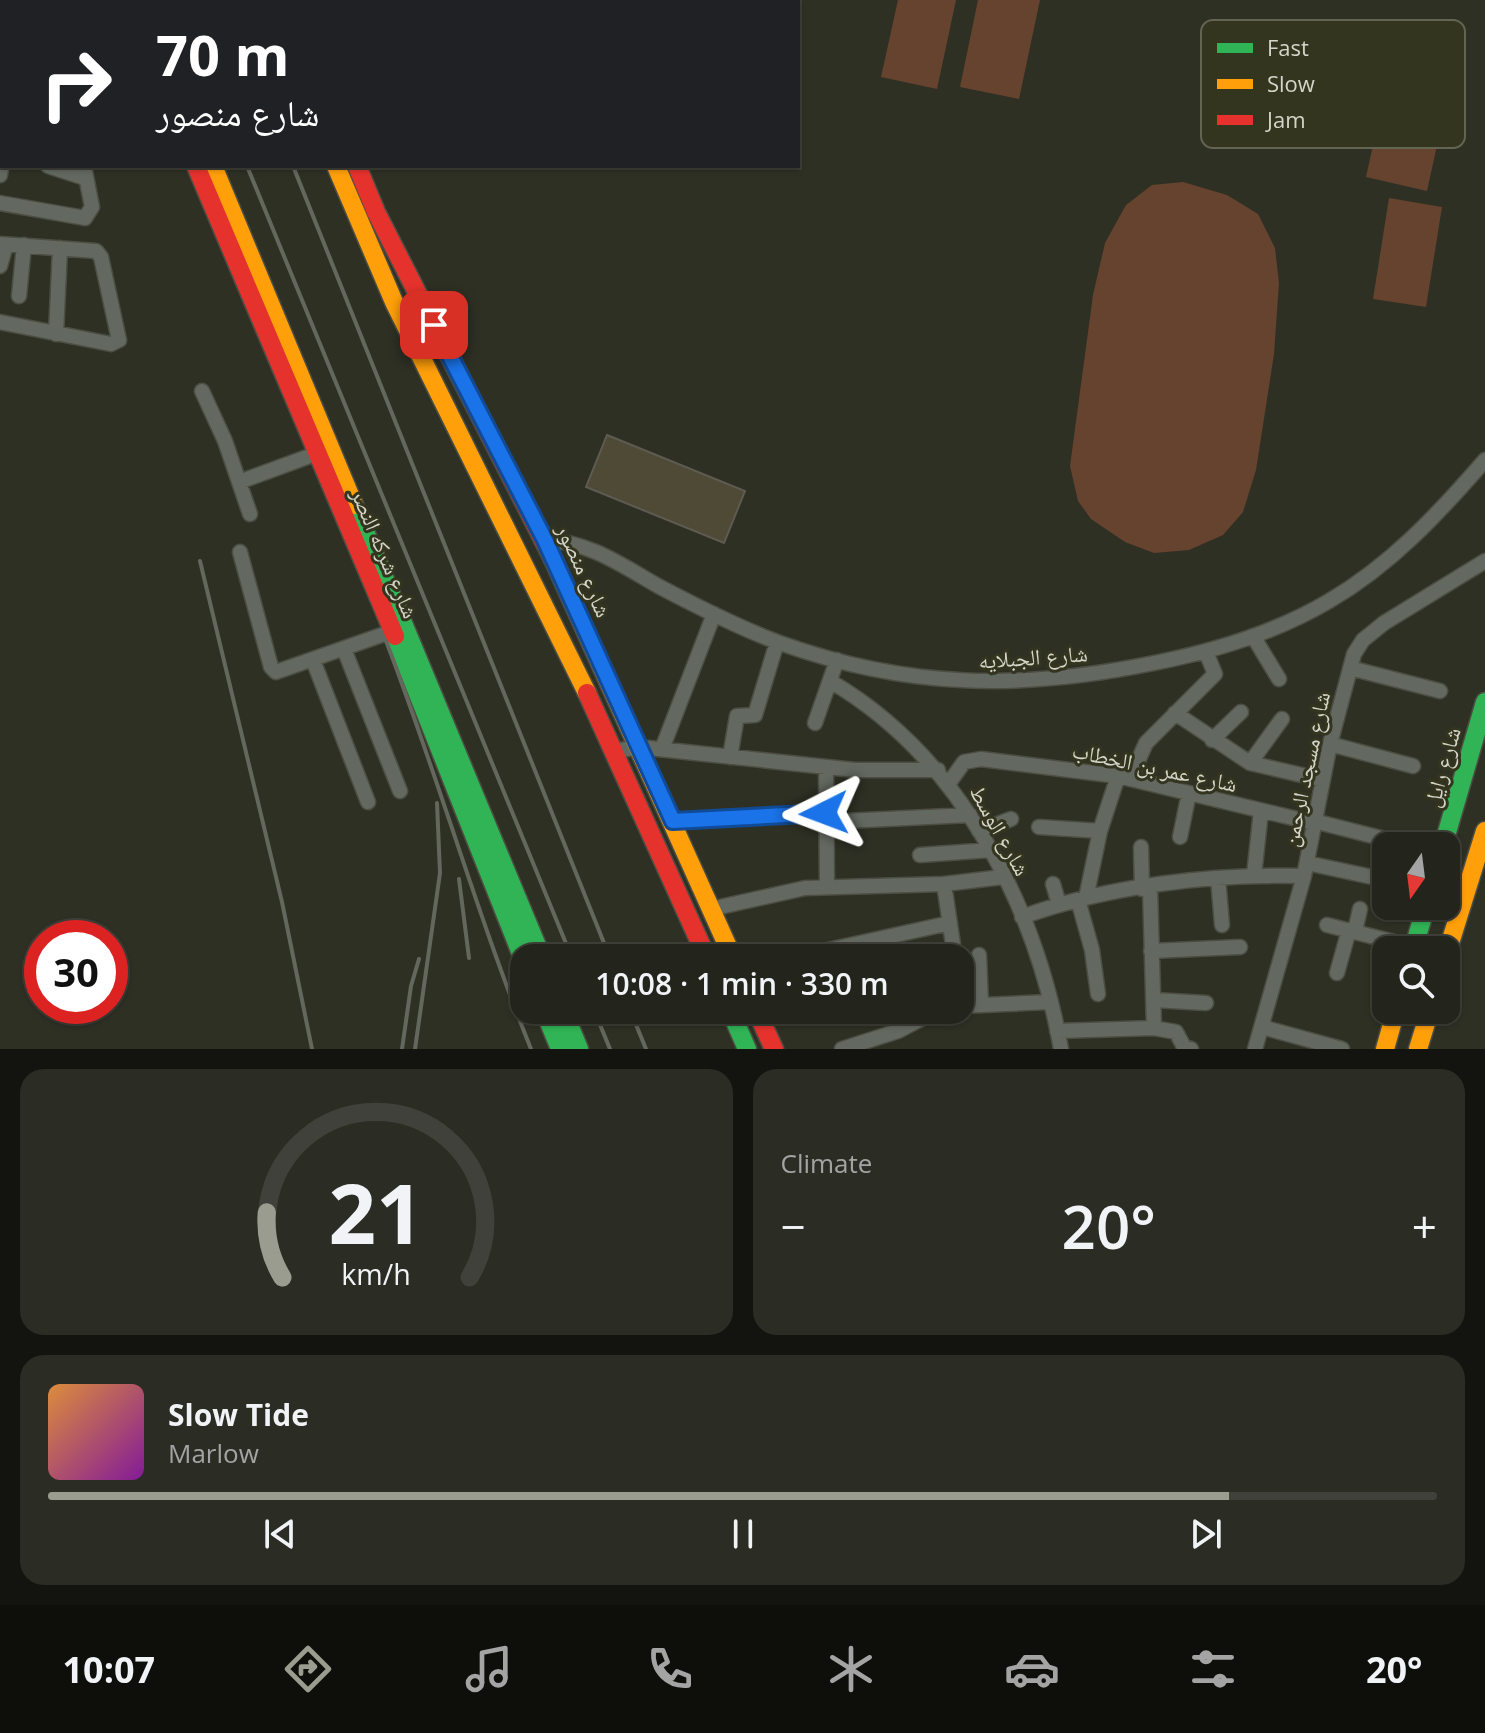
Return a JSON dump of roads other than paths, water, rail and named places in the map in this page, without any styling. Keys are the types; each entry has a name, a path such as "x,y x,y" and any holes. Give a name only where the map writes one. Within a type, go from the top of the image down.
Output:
{"street":[{"path":"0,203 81,218 90,216 92,207 85,172 60,168"},
{"name":"شارع شركه النصر","path":"197,168 393,631 517,944"},
{"name":"شارع شركه النصر","path":"214,168 536,944"},
{"path":"337,168 376,269 615,751 701,944"},
{"name":"شارع منصور","path":"358,168 376,212 489,426 545,540 727,944"},
{"path":"0,266 3,244 92,250 101,257 117,343 0,322"},
{"path":"19,296 24,245"},
{"path":"56,334 60,248"},
{"path":"202,391 250,514"},
{"path":"461,441 489,426"},
{"path":"239,482 318,453"},
{"name":"شارع الجبلايه","path":"545,540 571,541 596,549 714,614 777,642 837,660 929,678 997,684 1083,677 1206,652 1295,619 1368,575 1423,529 1485,460"},
{"path":"240,552 272,669 279,673 393,631"},
{"name":"شارع مسجد الرحمن","path":"1255,1049 1306,870 1330,744 1358,646 1371,633 1485,561"},
{"path":"662,749 714,614"},
{"path":"1253,636 1279,679"},
{"path":"730,757 737,716 755,715 777,642"},
{"path":"344,649 400,791"},
{"path":"1098,994 1082,899 1100,831 1124,778 1146,743 1215,674 1206,652"},
{"path":"313,660 368,802"},
{"path":"815,723 837,660"},
{"path":"1350,668 1440,691"},
{"name":"شارع الوسط","path":"830,681 877,713 938,770 970,815 991,850 1022,917 1061,1049"},
{"name":"شارع رايل","path":"1447,832 1485,702"},
{"path":"1212,740 1241,712"},
{"path":"1175,713 1250,763 1323,780"},
{"path":"1250,763 1282,719"},
{"path":"1330,744 1413,766"},
{"path":"615,751 639,747 826,767 938,770"},
{"name":"شارع عمر بن الخطاب","path":"949,783 964,762 976,759 1124,778 1372,836"},
{"path":"826,767 824,818 827,886"},
{"path":"1180,837 1189,793"},
{"path":"1254,875 1261,811"},
{"path":"673,821 970,815"},
{"path":"979,831 1011,819"},
{"path":"1039,827 1100,831"},
{"path":"1452,936 1485,831"},
{"path":"1141,847 1151,951 1154,1028"},
{"path":"920,855 991,850"},
{"path":"1022,917 1082,899 1218,878 1306,870 1372,878"},
{"path":"711,909 827,886 944,884 1003,877"},
{"path":"1218,878 1222,925"},
{"path":"944,884 950,944"},
{"path":"1053,884 1059,904"},
{"path":"1337,973 1360,909"},
{"path":"855,944 950,923"},
{"path":"1327,925 1373,936"},
{"path":"1151,951 1240,947"},
{"path":"979,955 981,1005"},
{"path":"1154,1000 1206,1003"},
{"path":"974,1005 1049,1002"},
{"path":"550,1024 560,1049"},
{"path":"569,1024 579,1049"},
{"path":"736,1024 747,1049"},
{"path":"764,1024 774,1049"},
{"path":"842,1049 911,1024"},
{"path":"1385,1049 1392,1024"},
{"path":"1418,1049 1426,1024"},
{"path":"1262,1027 1308,1044 1342,1049"},
{"path":"1057,1031 1154,1028 1176,1032 1183,1046"}],"railway":[{"path":"248,168 566,944"},
{"path":"294,168 604,944"},
{"path":"200,561 282,902 312,1049"},
{"path":"386,641 531,1049"},
{"path":"415,1049 440,873 437,803"},
{"path":"459,879 469,958"},
{"path":"402,1049 411,986 419,959"},
{"path":"600,1024 610,1049"},
{"path":"636,1024 646,1049"}]}
